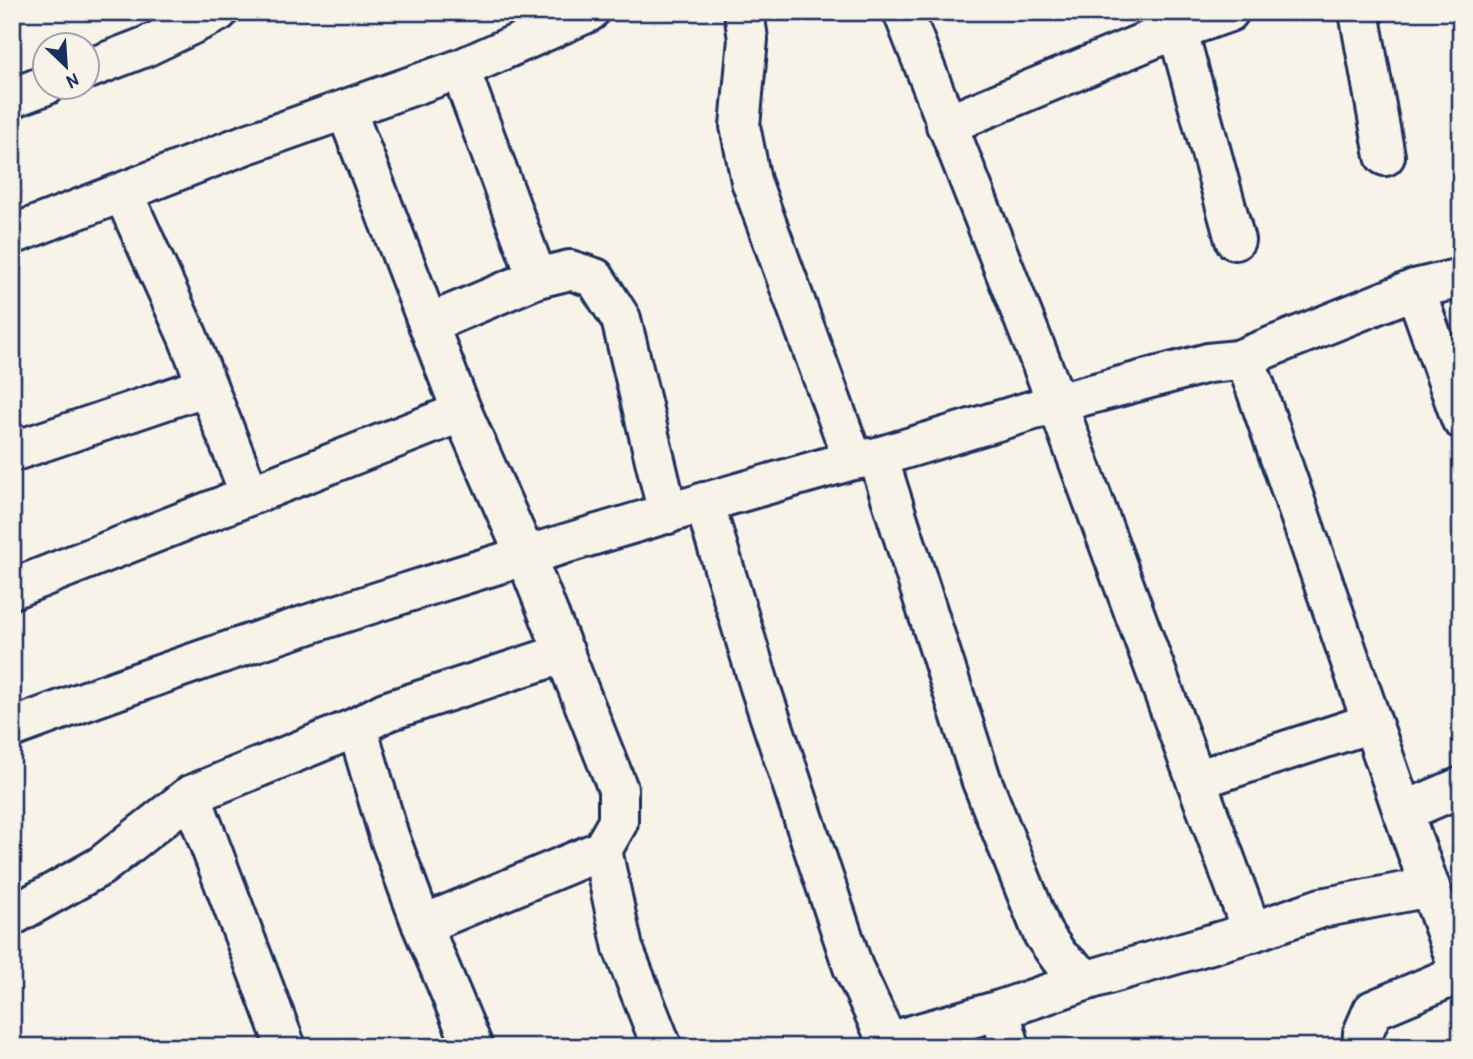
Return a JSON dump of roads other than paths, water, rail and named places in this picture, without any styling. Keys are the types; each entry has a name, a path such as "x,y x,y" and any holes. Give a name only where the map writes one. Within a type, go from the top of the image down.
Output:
{"street":[{"path":"102,64 145,47 218,12"},
{"path":"12,235 460,69 589,12"},
{"path":"744,12 748,39 740,126 751,181 865,458 981,779 1038,922 1060,958 1088,980"},
{"path":"903,12 1056,403 1252,932"},
{"path":"946,125 1159,27 1229,12"},
{"path":"1359,12 1385,156"},
{"path":"1159,27 1235,240"},
{"path":"460,69 537,278"},
{"path":"12,98 32,90"},
{"path":"346,110 463,412 526,557 618,789 618,822 602,850 422,925"},
{"path":"123,193 188,337 250,495"},
{"path":"428,324 537,278 570,270 595,278 621,319 668,514"},
{"path":"12,728 162,673 704,502 1056,403 1208,363 1238,360 1415,289 1461,278"},
{"path":"1415,289 1461,419"},
{"path":"1238,360 1249,370 1461,974 1373,1010 1363,1033 1362,1047"},
{"path":"13,449 206,387"},
{"path":"12,589 463,412"},
{"path":"704,502 760,687 853,967 889,1044 1088,980 1252,932 1321,908 1430,887"},
{"path":"12,916 101,866 191,795 357,727 385,712 565,653"},
{"path":"1196,780 1371,723"},
{"path":"357,727 389,836 422,925 473,1047"},
{"path":"1403,812 1461,787"},
{"path":"191,795 286,1047"},
{"path":"602,850 624,948 662,1047"},
{"path":"1000,1010 1010,1047"}]}
